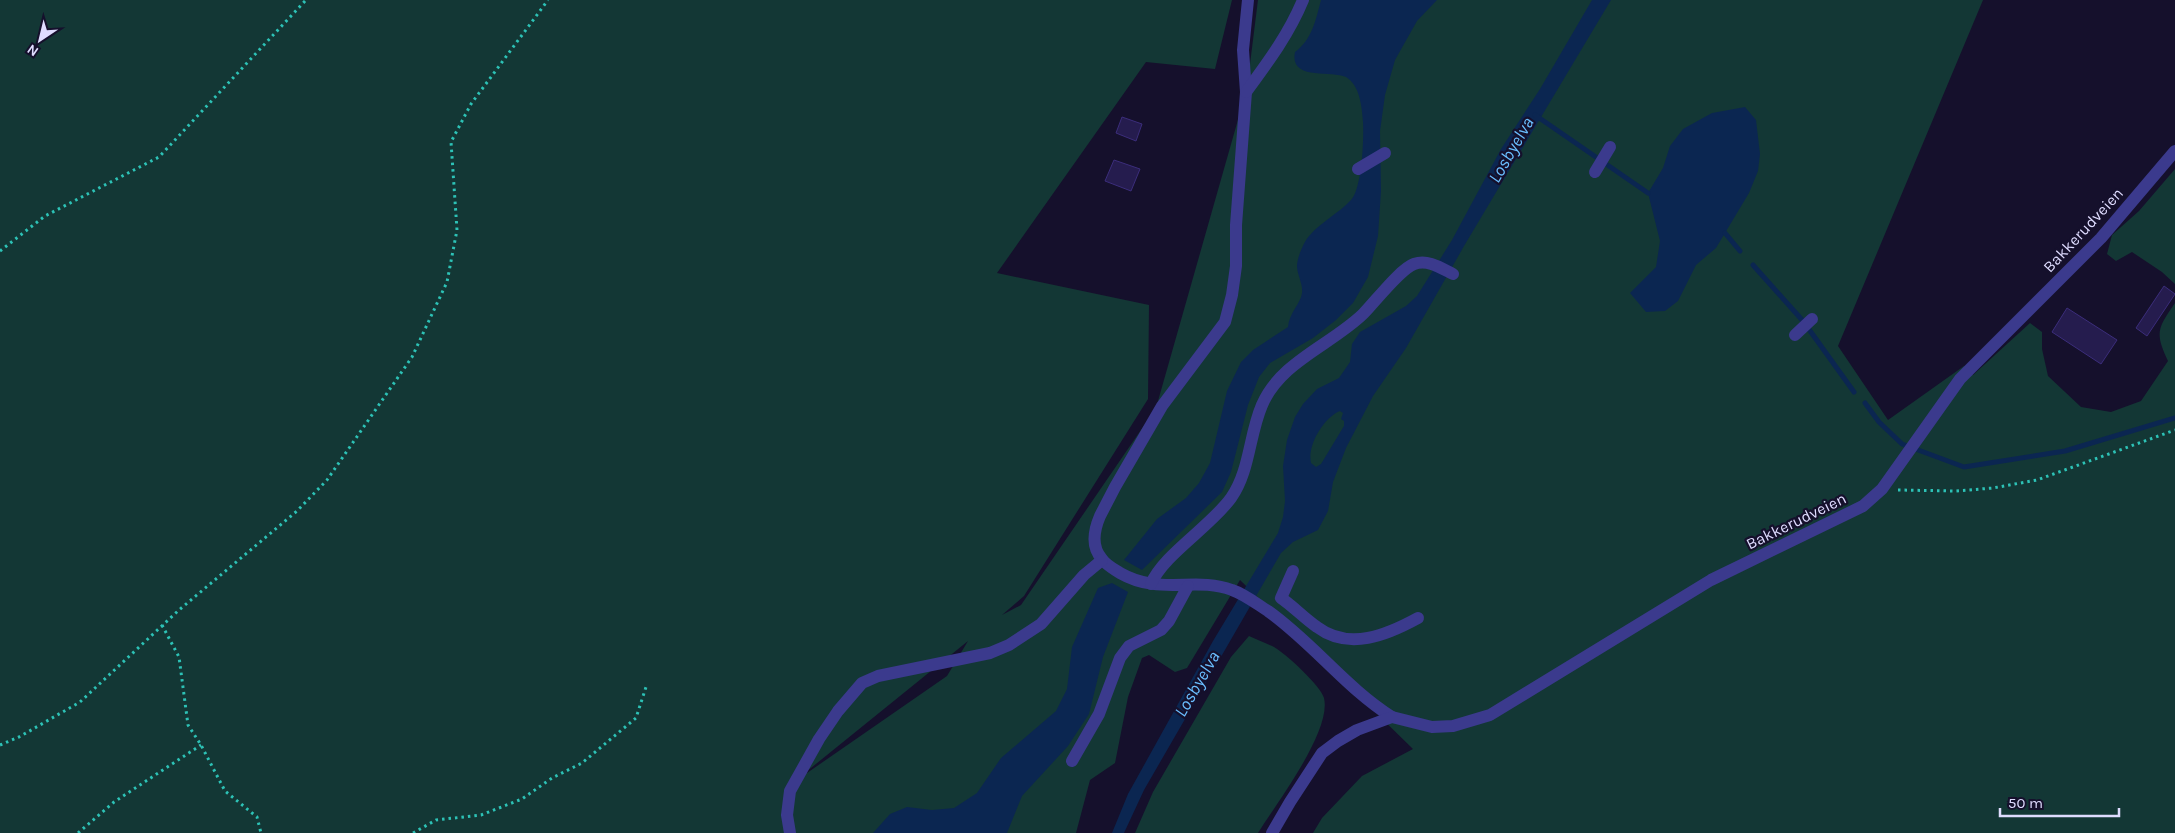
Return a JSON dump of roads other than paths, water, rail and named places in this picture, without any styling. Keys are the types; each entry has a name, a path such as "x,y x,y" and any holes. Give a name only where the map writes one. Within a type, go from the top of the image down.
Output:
{"street":[{"path":"1248,0 1243,50 1246,92 1236,225 1236,266 1232,295 1225,322 1162,406 1114,487 1096,526 1095,545 1102,560 1126,576 1151,584 1212,585 1239,593 1275,616 1304,640 1361,695 1392,718"},
{"path":"1246,92 1275,53 1293,24 1303,0"},
{"path":"1594,172 1610,147"},
{"name":"Bakkerudveien","path":"1392,718 1432,726 1453,726 1490,715 1711,580 1863,506 1882,490 1960,379 2101,238 2175,152"},
{"path":"1358,169 1385,154"},
{"path":"1151,584 1161,568 1212,521 1232,497 1244,469 1262,404 1276,381 1298,362 1350,325 1411,266 1421,262 1453,274"},
{"path":"1795,334 1812,319"},
{"path":"790,833 788,815 790,791 819,739 838,711 862,683 878,676 990,653 1009,645 1041,624 1084,575 1102,560"},
{"path":"1275,616 1293,571"},
{"path":"1072,761 1099,714 1120,658 1130,646 1161,630 1169,621 1188,586"},
{"path":"1281,598 1318,628 1348,640 1370,638 1392,632 1418,618"},
{"path":"1272,833 1322,753 1338,740 1357,730 1392,718"}],"water":[{"path":"1321,0 1437,0 1417,21 1395,60 1385,95 1380,131 1381,191 1378,236 1368,277 1353,303 1336,320 1313,338 1270,363 1259,377 1248,405 1231,472 1222,492 1142,570 1124,560 1157,519 1186,498 1199,483 1210,463 1227,391 1241,362 1253,350 1288,327 1290,317 1300,301 1302,286 1297,266 1303,245 1314,230 1351,200 1358,185 1362,163 1363,129 1362,110 1354,85 1346,77 1339,75 1305,71 1298,67 1295,61 1295,52 1309,35"},
{"name":"Losbyelva","path":"1592,0 1611,0 1464,246 1406,348 1373,396 1346,448 1333,482 1328,511 1318,530 1293,542 1281,553 1144,790 1124,833 1112,833 1128,794 1213,641 1278,533 1285,501 1283,466 1287,440 1295,417 1303,404 1317,389 1339,378 1350,362 1352,344 1360,332 1406,306 1417,296 1452,240 1501,149 1540,89","holes":["1340,411 1343,413 1341,419 1344,421 1344,426 1321,464 1316,467 1311,463 1310,456 1314,441 1322,426 1328,420"]},
{"path":"1745,107 1756,120 1760,154 1758,171 1749,193 1716,248 1696,265 1678,301 1665,311 1646,312 1630,293 1656,267 1660,241 1648,193 1663,168 1670,146 1683,129 1712,113"},
{"path":"1112,583 1128,592 1103,657 1089,714 1068,746 1022,796 1007,833 873,833 890,814 907,807 932,810 954,808 977,793 1001,758 1056,711 1067,689 1072,647 1098,588"}],"waterway":[{"name":"Losbyelva","path":"1535,115 1648,193"},
{"path":"1725,233 1740,251"},
{"path":"1753,265 1803,321 1854,392"},
{"path":"1865,403 1879,422 1902,444 1964,467 2065,451 2175,418"}]}
